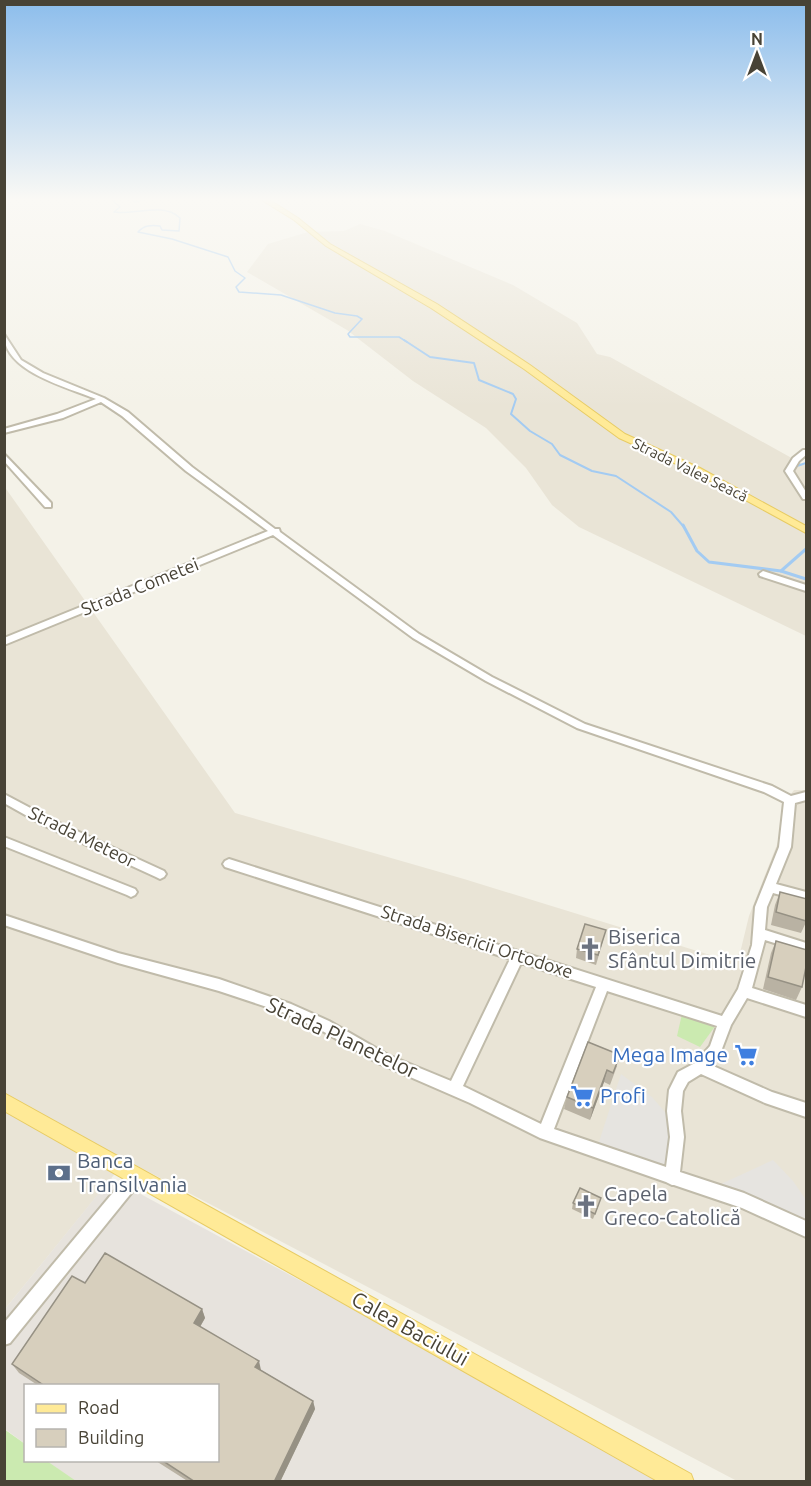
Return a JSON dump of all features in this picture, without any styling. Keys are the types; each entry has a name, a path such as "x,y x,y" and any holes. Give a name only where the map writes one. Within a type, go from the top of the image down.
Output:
{"main road":[{"name":"Strada Valea Seacă","path":"369,268 434,306 622,436 697,471 807,530"},
{"name":"Calea Baciului","path":"4,1101 683,1482"}],"street":[{"path":"5,338 19,361 41,374 102,399 125,414 189,469 416,636 489,679 580,726 768,789 790,800 807,796"},
{"path":"4,431 60,416 102,399"},
{"path":"807,452 796,460 789,471 807,497"},
{"path":"4,456 48,505"},
{"name":"Strada Cometei","path":"4,642 44,624 132,592 276,531"},
{"path":"763,574 807,588"},
{"name":"Strada Meteor","path":"4,798 49,823 160,873"},
{"path":"672,1178 677,1137 674,1111 676,1089 683,1077 700,1067 715,1050 725,1023 744,991 760,933 762,907 785,846 790,800"},
{"path":"4,841 131,892"},
{"name":"Strada Bisericii Ortodoxe","path":"229,864 725,1023"},
{"path":"770,887 807,897"},
{"name":"Strada Planetelor","path":"4,920 118,958 196,978 278,1005 324,1025 383,1059 545,1133 744,1201 807,1229"},
{"path":"760,933 807,948"},
{"path":"453,1090 518,956"},
{"path":"545,1133 604,983"},
{"path":"744,991 807,1011"},
{"path":"700,1067 770,1098 807,1110"},
{"path":"4,1337 136,1176"}],"shaded area":[{"path":"250,268 474,268 513,285 577,323 597,354 610,357 806,466 806,636 579,527 552,505 526,468 486,428 413,381 347,330 247,272"},
{"path":"4,486 235,813 464,879 723,959 732,958 740,953 749,916 780,837 788,798 794,790 806,790 806,1481 737,1481 126,1160 5,1309"},
{"path":"621,1074 652,1097 677,1126 670,1177 596,1151"},
{"path":"773,1160 793,1181 806,1200 806,1223 800,1226 710,1189"},
{"path":"111,1178 670,1481 76,1482 48,1462 219,1462 219,1384 24,1384 24,1443 5,1429 5,1309"}],"green space":[{"path":"682,1014 716,1025 700,1047 677,1036"},
{"path":"4,1429 24,1443 24,1462 48,1462 76,1481 5,1481"}],"building":[{"path":"780,892 807,899 806,921 776,912"},
{"path":"585,924 606,930 598,955 577,949"},
{"path":"776,941 807,950 802,987 768,977"},
{"name":"Profi","path":"588,1042 620,1055 613,1073 607,1070 593,1108 567,1097"},
{"name":"Capela Greco-Catolică","path":"580,1188 601,1198 595,1214 573,1203"},
{"path":"105,1253 202,1309 194,1323 259,1361 255,1367 313,1401 274,1482 195,1482 165,1462 219,1462 219,1384 42,1384 12,1364 72,1276 85,1283"}],"waterway":[{"path":"234,268 245,278 236,287 239,292 281,295 335,313 357,316 362,319 348,334 350,337 399,337 407,342"},
{"path":"404,340 430,357 474,363 479,380 513,394 516,399 511,414 530,431 552,444 560,455 592,471 616,476 671,512 684,527"},
{"path":"794,467 806,463"},
{"path":"799,482 806,491"},
{"path":"683,525 697,551 709,562 781,571"},
{"path":"781,571 806,549"},
{"path":"781,571 806,579"}],"place":[{"name":"Biserica Sfântul Dimitrie","path":"590,949"},
{"name":"Mega Image","path":"746,1055"},
{"name":"Profi","path":"582,1096"},
{"name":"Banca Transilvania","path":"59,1173"},
{"name":"Capela Greco-Catolică","path":"586,1206"}]}
